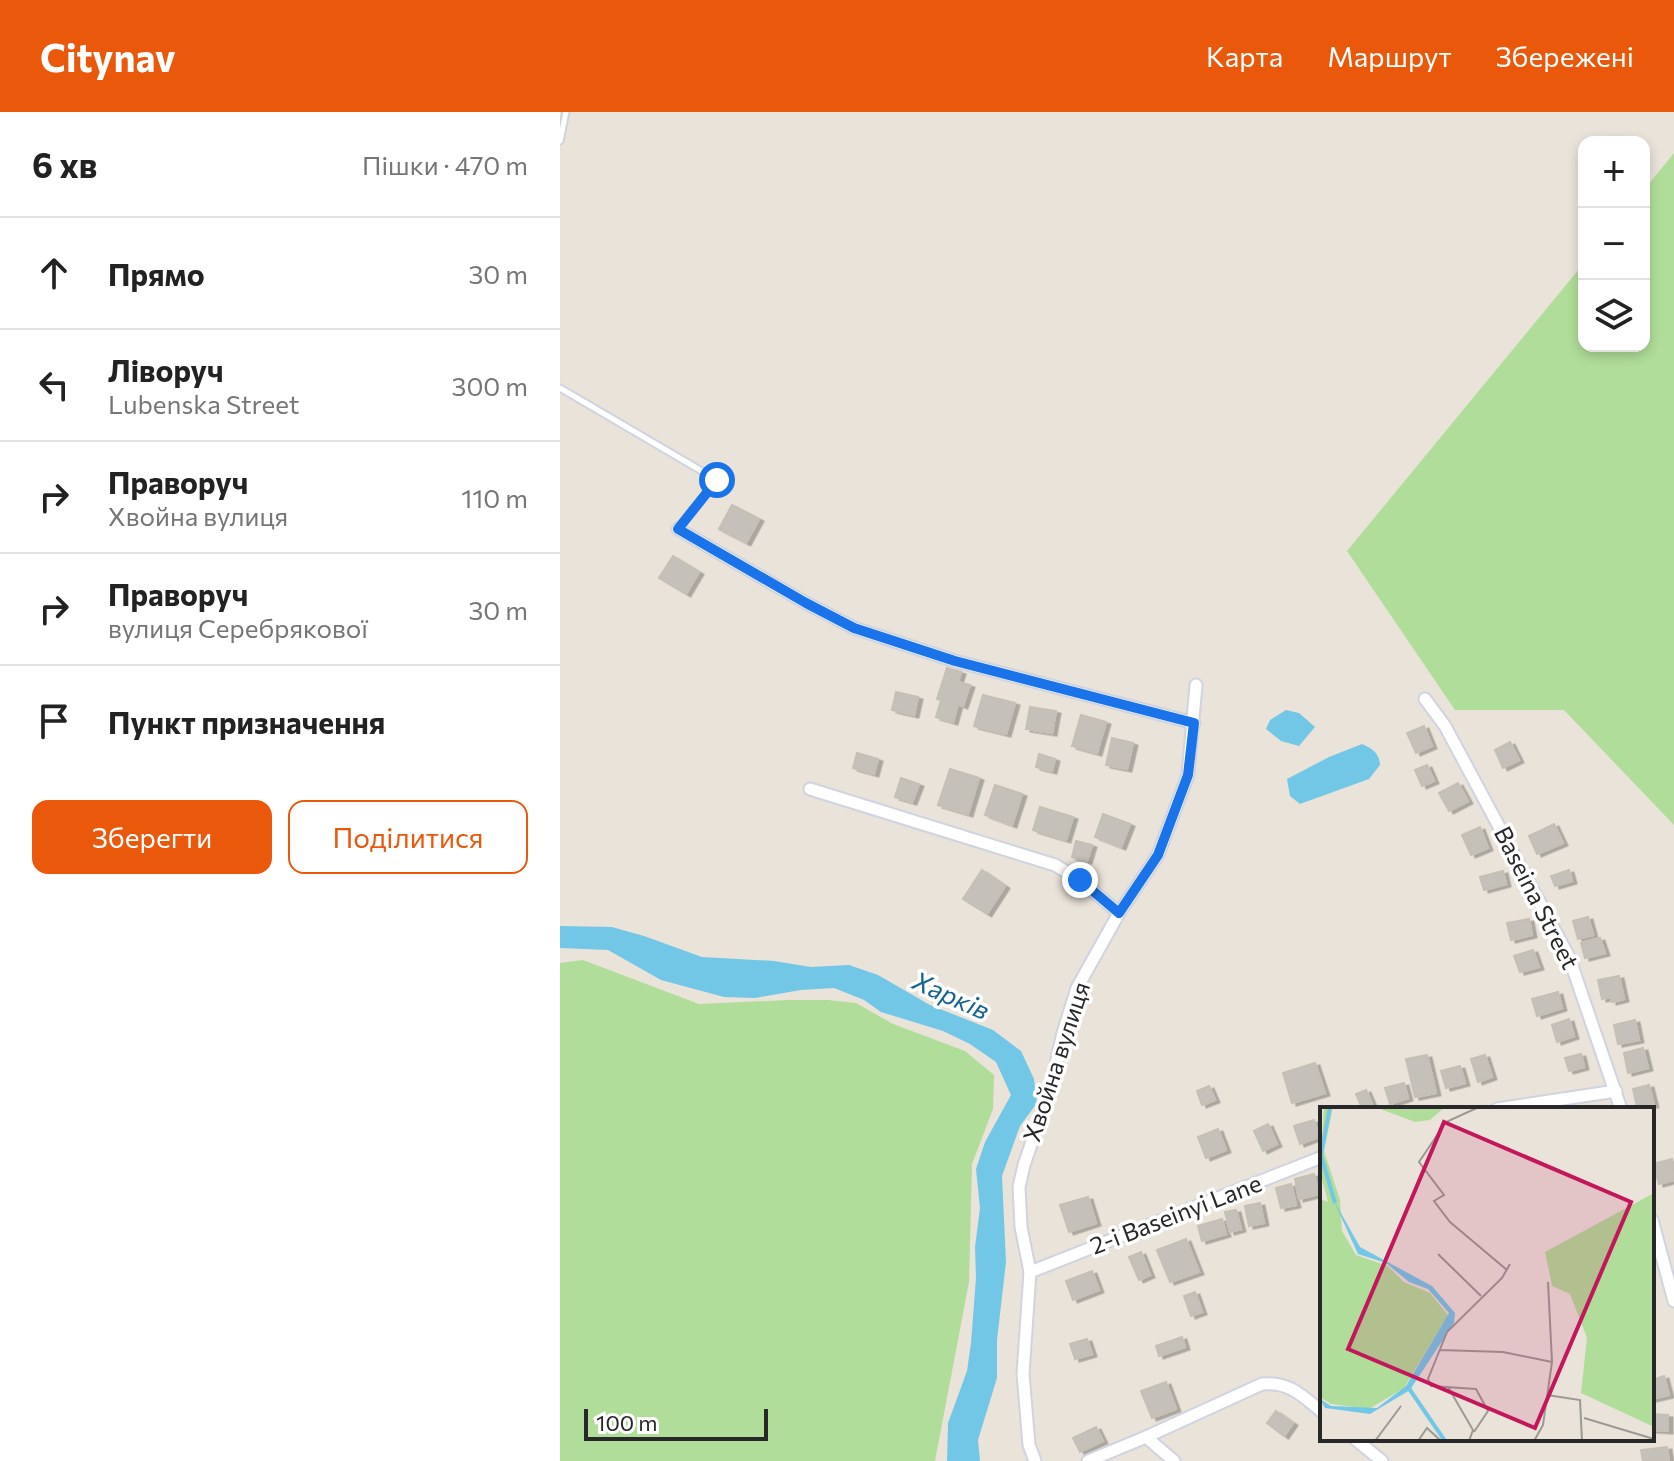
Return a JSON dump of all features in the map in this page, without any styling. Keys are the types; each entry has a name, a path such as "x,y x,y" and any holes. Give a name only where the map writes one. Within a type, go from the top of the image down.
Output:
{"street":[{"path":"678,529 854,628 955,661 1194,723"},
{"name":"Хвойна вулиця","path":"1035,1461 1029,1445 1023,1374 1030,1272 1021,1227 1019,1187 1077,988 1119,913 1158,855 1188,775 1196,685"},
{"name":"Baseina Street","path":"1425,699 1445,726 1569,957 1620,1107"},
{"path":"810,789 1047,862 1080,880 1119,913"},
{"path":"1510,1107 1616,1091"},
{"name":"2-i Baseinyi Lane","path":"1030,1272 1320,1158"},
{"path":"1654,1225 1670,1266 1674,1301"},
{"path":"1088,1461 1262,1384 1292,1387 1320,1410"},
{"path":"1146,1437 1174,1461"},
{"path":"1357,1441 1382,1461"}],"lane":[{"path":"560,141 566,112"},
{"path":"560,388 717,480 678,529"}],"green space":[{"path":"1674,153 1674,825 1564,710 1455,710 1347,551 1578,270 1578,352 1650,352 1650,183"},
{"path":"583,960 699,1004 789,1000 856,1003 893,1024 965,1051 994,1075 993,1109 972,1164 969,1282 935,1461 560,1461 560,963"}],"water":[{"path":"1286,710 1299,713 1315,727 1299,746 1281,741 1266,729 1270,720"},
{"path":"1362,744 1375,752 1380,765 1369,779 1300,804 1290,796 1287,779"},
{"path":"560,926 612,927 702,957 774,961 811,967 849,965 878,975 930,1005 993,1030 1021,1051 1034,1079 1037,1103 1020,1126 1002,1176 1006,1262 997,1340 997,1378 978,1440 980,1461 947,1461 948,1423 967,1371 971,1343 980,1208 976,1169 985,1142 1011,1095 996,1062 970,1044 943,1031 881,1012 864,1000 834,988 755,998 724,997 661,980 608,950 560,948"}],"building":[{"path":"732,505 759,519 746,543 719,529"},
{"path":"673,556 699,572 686,594 659,578"},
{"path":"947,668 961,672 958,682 970,685 963,706 958,704 953,722 936,717 941,700 937,699"},
{"path":"896,692 918,697 914,715 892,710"},
{"path":"983,695 1015,703 1006,734 974,726"},
{"path":"1030,707 1056,711 1052,733 1026,729"},
{"path":"1081,715 1106,722 1097,753 1072,746"},
{"path":"1424,726 1432,746 1416,753 1407,733"},
{"path":"1112,738 1133,743 1127,769 1106,765"},
{"path":"1510,742 1519,760 1503,768 1495,750"},
{"path":"857,753 878,759 874,774 853,768"},
{"path":"1039,754 1055,759 1052,771 1036,767"},
{"path":"1427,765 1434,781 1422,786 1415,770"},
{"path":"950,769 979,778 968,814 938,805"},
{"path":"901,778 919,784 912,802 895,797"},
{"path":"1458,783 1468,801 1449,811 1439,793"},
{"path":"995,785 1022,794 1012,825 985,815"},
{"path":"1040,807 1073,817 1066,840 1033,830"},
{"path":"1103,814 1130,824 1121,847 1095,837"},
{"path":"1554,824 1563,843 1537,854 1529,836"},
{"path":"1480,827 1488,848 1471,855 1462,835"},
{"path":"1076,841 1092,845 1087,861 1072,857"},
{"path":"982,870 1005,886 987,914 963,899"},
{"path":"1569,870 1572,881 1555,886 1551,876"},
{"path":"1503,871 1506,884 1484,890 1480,877"},
{"path":"1588,917 1593,935 1578,939 1573,921"},
{"path":"1529,919 1532,935 1511,940 1507,923"},
{"path":"1600,938 1605,953 1585,958 1581,943"},
{"path":"1533,950 1539,967 1520,972 1514,956"},
{"path":"1619,976 1624,999 1612,1002 1611,997 1602,999 1598,980"},
{"path":"1558,992 1562,1008 1537,1016 1532,999"},
{"path":"1569,1019 1574,1036 1557,1042 1552,1025"},
{"path":"1635,1020 1639,1040 1618,1044 1614,1025"},
{"path":"1643,1048 1648,1068 1628,1073 1624,1053"},
{"path":"1581,1054 1584,1067 1569,1071 1565,1058"},
{"path":"1427,1055 1436,1093 1415,1097 1406,1059"},
{"path":"1485,1055 1492,1077 1478,1082 1471,1059"},
{"path":"1315,1063 1325,1093 1292,1103 1283,1073"},
{"path":"1460,1066 1465,1083 1446,1088 1441,1071"},
{"path":"1404,1083 1408,1098 1390,1104 1385,1088"},
{"path":"1649,1085 1654,1105 1637,1107 1633,1089"},
{"path":"1209,1086 1215,1100 1202,1105 1197,1091"},
{"path":"1366,1090 1372,1104 1362,1107 1356,1094"},
{"path":"1314,1120 1319,1137 1300,1144 1294,1126"},
{"path":"1268,1124 1277,1144 1263,1151 1254,1131"},
{"path":"1218,1129 1226,1150 1206,1158 1198,1137"},
{"path":"1672,1159 1674,1180 1659,1184 1654,1164"},
{"path":"1314,1174 1319,1194 1299,1199 1295,1179"},
{"path":"1291,1184 1296,1205 1281,1208 1276,1188"},
{"path":"1088,1197 1096,1223 1069,1232 1060,1205"},
{"path":"1260,1203 1264,1223 1249,1226 1245,1206"},
{"path":"1236,1210 1241,1229 1230,1232 1225,1212"},
{"path":"1222,1219 1226,1234 1202,1241 1198,1226"},
{"path":"1186,1239 1199,1272 1170,1282 1157,1250"},
{"path":"1141,1252 1150,1275 1139,1280 1129,1257"},
{"path":"1092,1271 1099,1290 1073,1300 1066,1281"},
{"path":"1195,1292 1202,1312 1191,1316 1184,1296"},
{"path":"1182,1337 1185,1347 1159,1356 1156,1346"},
{"path":"1087,1339 1092,1354 1075,1359 1070,1344"},
{"path":"1664,1376 1669,1395 1654,1399 1654,1379"},
{"path":"1166,1382 1176,1409 1152,1418 1141,1391"},
{"path":"1276,1411 1293,1423 1284,1436 1267,1423"},
{"path":"1654,1414 1668,1415 1668,1431 1654,1430"},
{"path":"1096,1427 1103,1441 1080,1452 1073,1438"},
{"path":"1667,1447 1669,1461 1643,1461 1641,1450"}],"route":[{"path":"717,480 678,529 854,628 955,661 1194,723 1188,775 1158,855 1119,913 1080,880"}],"water label":[{"name":"Харків","path":"951,996"}]}
